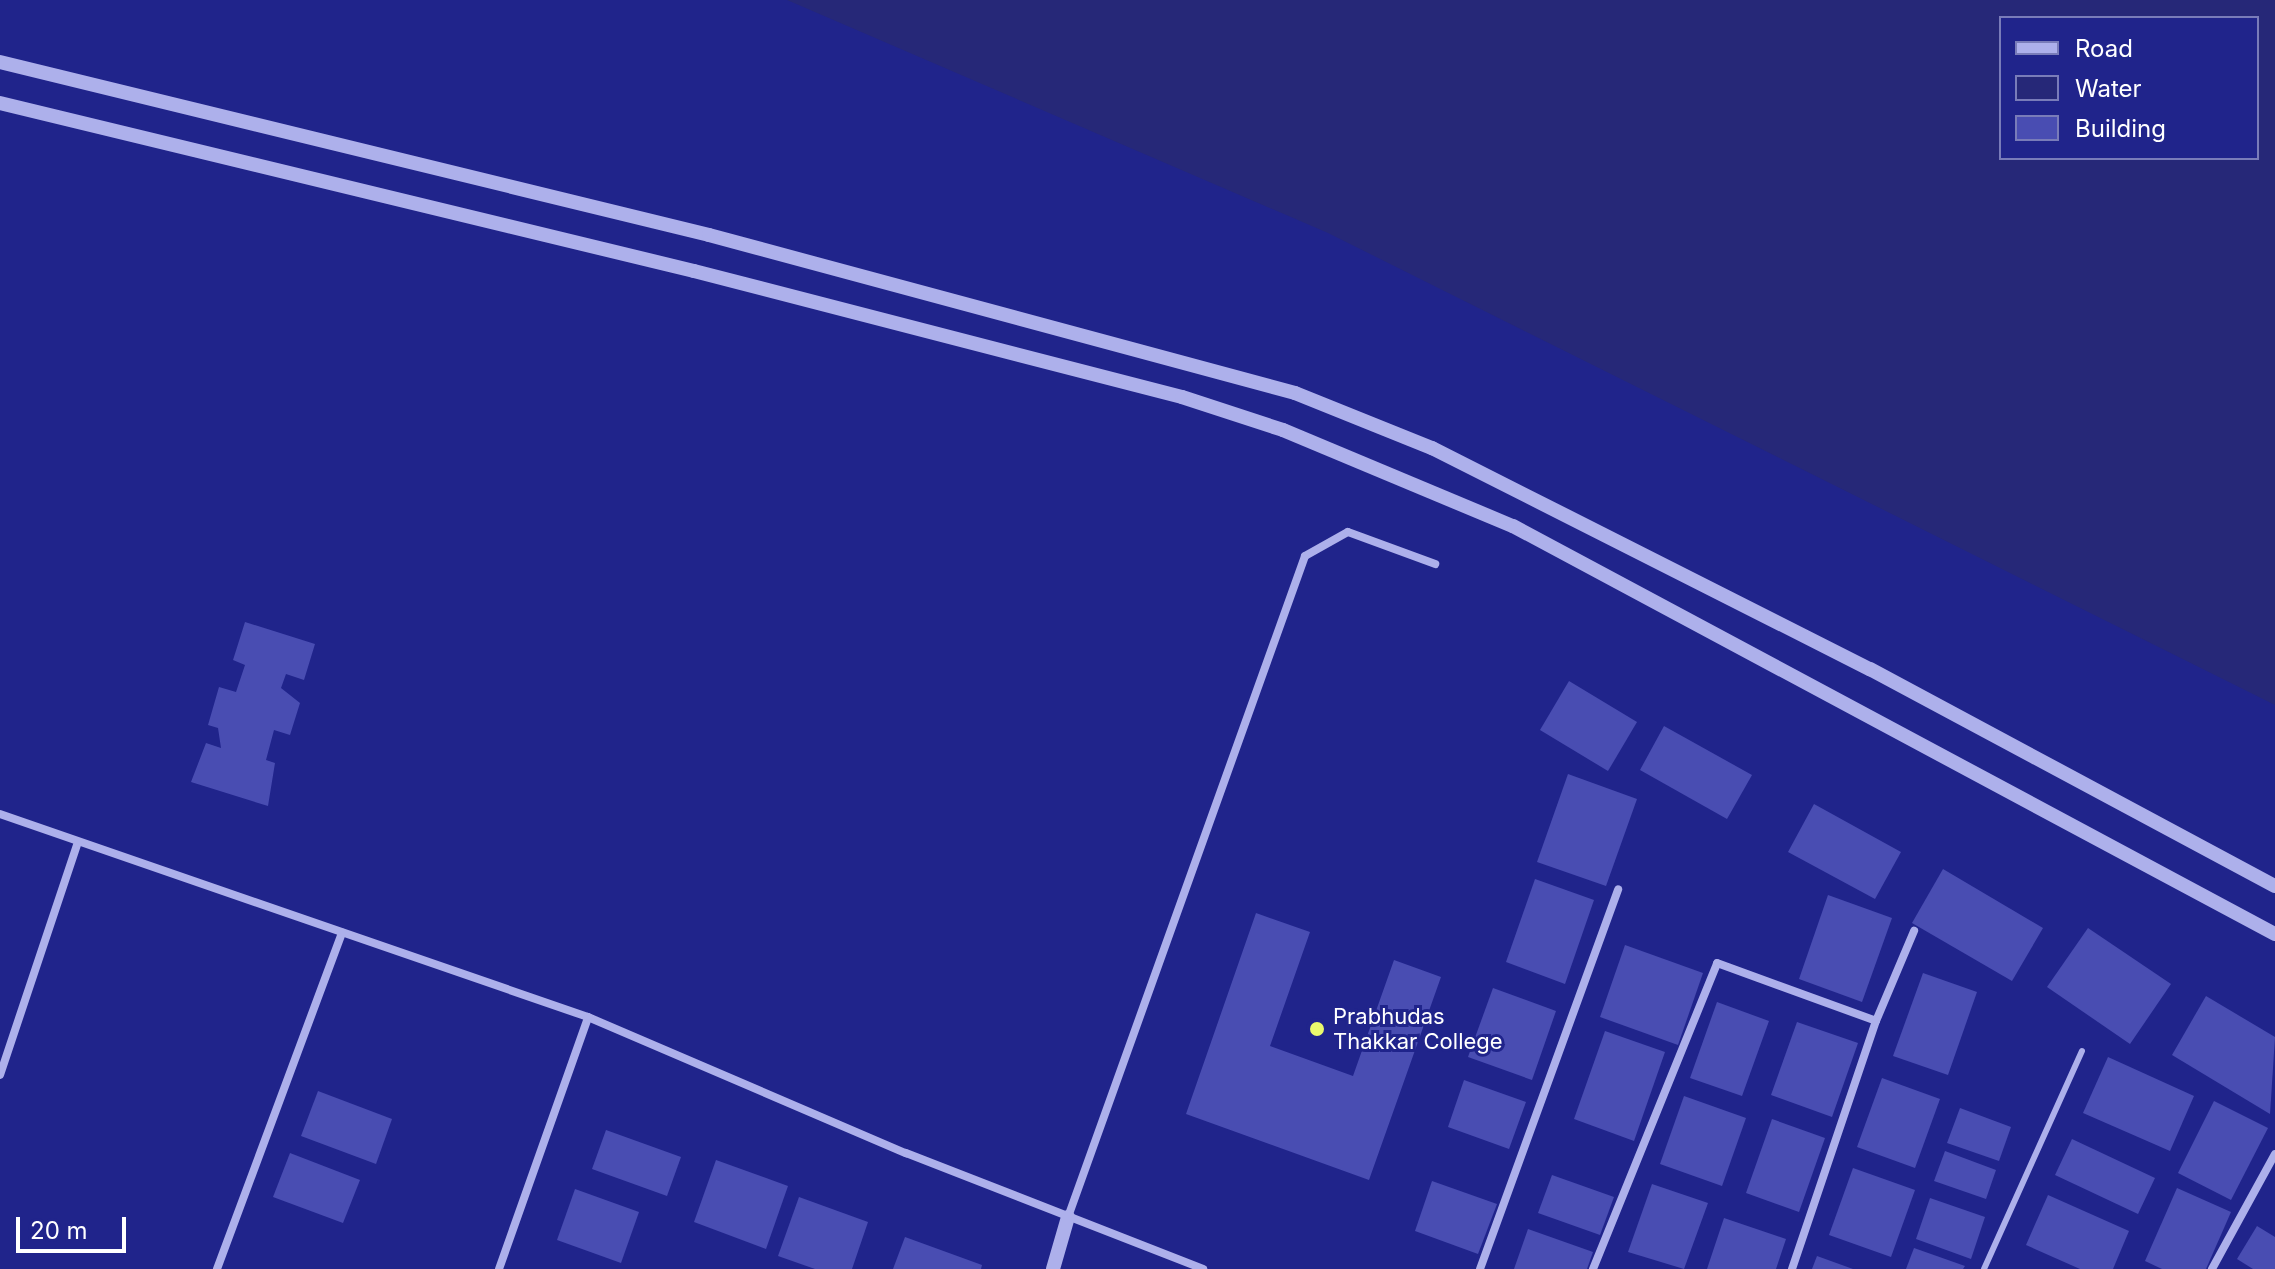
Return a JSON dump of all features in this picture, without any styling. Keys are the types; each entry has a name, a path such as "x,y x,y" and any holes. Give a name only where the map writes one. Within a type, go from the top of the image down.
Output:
{"street":[{"path":"0,62 709,235 1295,393 1503,484 1870,669 2275,886"},
{"path":"0,103 694,271 1182,397 1283,430 1513,526 2275,934"},
{"path":"1053,1269 1068,1217 1305,556 1348,532 1435,564"},
{"path":"0,814 588,1017 1068,1217 1203,1269"},
{"path":"0,1075 78,842"},
{"path":"1480,1269 1618,889"},
{"path":"1792,1269 1876,1021 1914,931"},
{"path":"217,1269 342,932"},
{"path":"1593,1269 1717,963 1876,1021"},
{"path":"499,1269 588,1017"},
{"path":"2212,1269 2275,1154"}],"lane":[{"path":"1984,1269 2082,1051"}],"water":[{"path":"787,0 2275,0 2275,705 1328,233"}],"building":[{"path":"245,622 315,644 304,680 286,674 281,688 300,703 290,735 274,730 266,760 275,763 268,806 191,782 206,743 221,748 218,728 208,725 219,687 236,692 245,665 233,660"},
{"path":"1569,681 1637,722 1608,771 1540,730"},
{"path":"1664,726 1752,775 1727,819 1640,770"},
{"path":"1568,774 1637,799 1606,886 1537,862"},
{"path":"1814,804 1901,852 1875,899 1788,852"},
{"path":"1943,869 2043,928 2012,981 1912,923"},
{"path":"1535,879 1594,900 1565,984 1506,962"},
{"path":"1828,895 1892,918 1862,1002 1799,979"},
{"path":"1256,913 1310,932 1270,1046 1353,1076 1394,960 1441,977 1369,1180 1186,1114"},
{"path":"2088,928 2171,984 2130,1044 2047,987"},
{"path":"1625,945 1703,973 1678,1045 1600,1017"},
{"path":"1923,973 1977,992 1948,1075 1893,1056"},
{"path":"1493,988 1556,1011 1532,1080 1468,1057"},
{"path":"2206,996 2275,1037 2270,1114 2172,1055"},
{"path":"1717,1002 1769,1021 1742,1096 1690,1078"},
{"path":"1797,1022 1858,1043 1832,1117 1771,1095"},
{"path":"1605,1031 1665,1052 1634,1141 1574,1119"},
{"path":"2108,1057 2194,1096 2170,1151 2083,1113"},
{"path":"1882,1078 1940,1099 1915,1168 1857,1147"},
{"path":"1464,1080 1526,1102 1509,1149 1448,1127"},
{"path":"318,1091 392,1119 376,1164 301,1136"},
{"path":"1684,1096 1746,1118 1722,1186 1660,1164"},
{"path":"2214,1101 2268,1128 2231,1200 2178,1173"},
{"path":"1960,1108 2011,1127 1999,1161 1947,1143"},
{"path":"1772,1119 1825,1138 1799,1212 1746,1193"},
{"path":"606,1130 681,1157 667,1196 592,1169"},
{"path":"2072,1139 2155,1178 2138,1214 2055,1175"},
{"path":"1945,1151 1996,1170 1986,1199 1934,1181"},
{"path":"290,1153 360,1180 343,1223 273,1197"},
{"path":"716,1160 788,1186 766,1249 694,1222"},
{"path":"1853,1168 1915,1190 1891,1257 1829,1235"},
{"path":"1552,1175 1614,1197 1600,1235 1538,1213"},
{"path":"1432,1181 1497,1204 1478,1254 1415,1231"},
{"path":"1652,1184 1708,1203 1684,1269 1628,1252"},
{"path":"2177,1188 2231,1212 2206,1269 2162,1269 2145,1261"},
{"path":"575,1189 639,1212 621,1263 557,1240"},
{"path":"2048,1195 2129,1231 2113,1269 2080,1269 2026,1245"},
{"path":"799,1197 868,1222 852,1269 815,1269 778,1256"},
{"path":"1930,1198 1985,1217 1971,1259 1916,1239"},
{"path":"1724,1218 1786,1239 1776,1269 1707,1269"},
{"path":"2257,1226 2275,1237 2275,1269 2253,1269 2237,1259"},
{"path":"1528,1229 1593,1252 1587,1269 1514,1269"},
{"path":"905,1237 982,1265 981,1269 893,1269"},
{"path":"1914,1248 1965,1266 1963,1269 1906,1269"},
{"path":"1817,1256 1853,1269 1812,1269"}],"place":[{"name":"Prabhudas Thakkar College","path":"1317,1029"}]}
